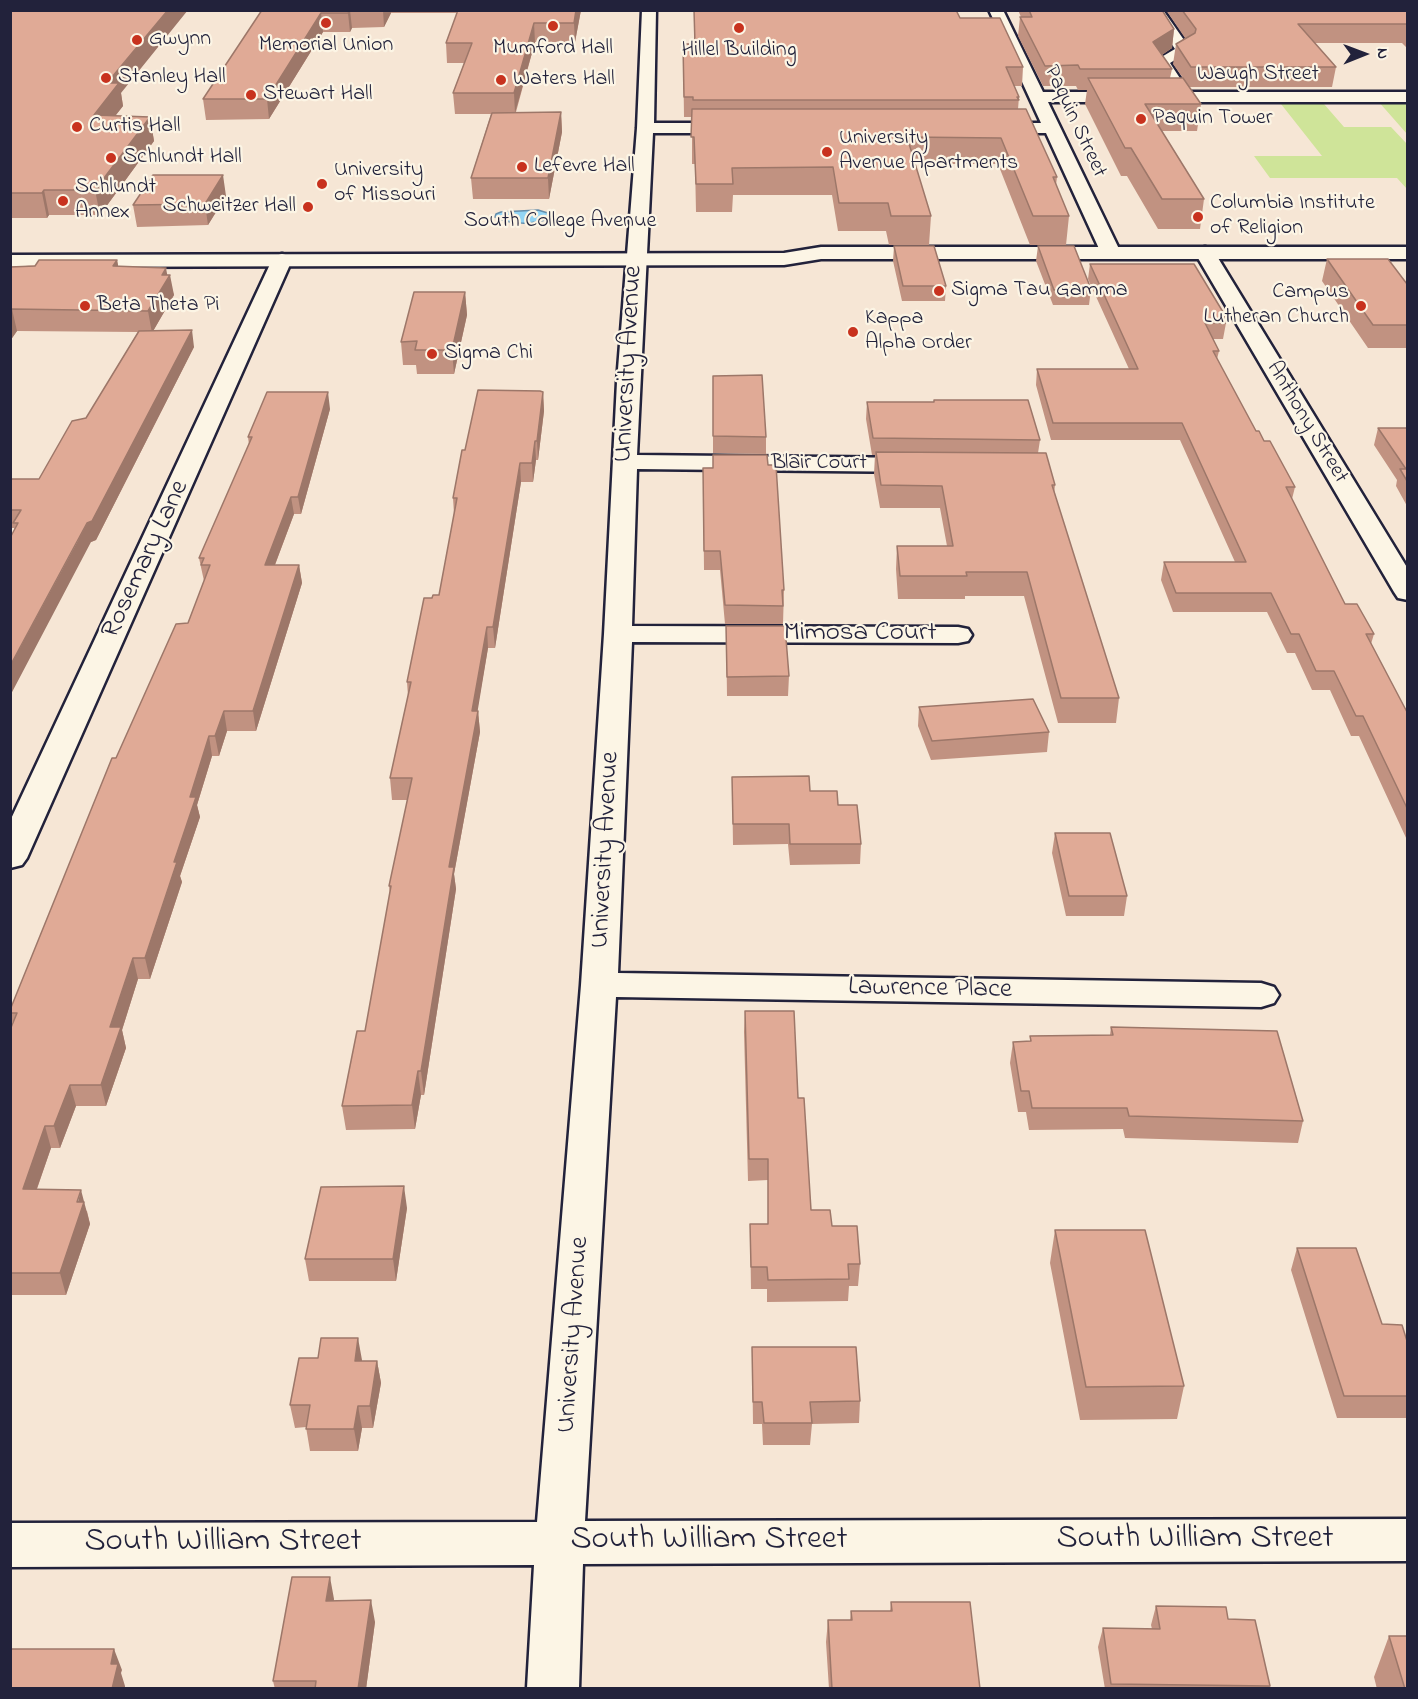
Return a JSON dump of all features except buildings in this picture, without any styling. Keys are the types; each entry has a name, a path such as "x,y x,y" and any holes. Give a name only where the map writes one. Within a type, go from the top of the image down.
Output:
{"street":[{"name":"University Avenue","path":"553,1689 560,1542 599,985 618,634 624,462 645,129 650,10"},
{"name":"Paquin Street","path":"996,10 1111,253"},
{"path":"1156,10 1183,50 1161,62 1184,97"},
{"name":"Waugh Street","path":"1037,97 1407,97"},
{"path":"645,129 748,128"},
{"path":"968,128 1053,128"},
{"name":"South College Avenue","path":"10,248 636,253 784,259 821,253 1407,253"},
{"name":"South College Avenue","path":"10,261 282,260 636,253"},
{"name":"Anthony Street","path":"1205,253 1398,560 1407,592"},
{"name":"Rosemary Lane","path":"10,858 282,260"},
{"name":"Blair Court","path":"624,462 944,465"},
{"name":"Mimosa Court","path":"618,634 958,635"},
{"name":"Lawrence Place","path":"599,985 1261,995"},
{"name":"South William Street","path":"10,1545 1407,1540"}],"green space":[{"path":"1378,101 1405,101 1407,104 1407,134"},
{"path":"1281,104 1324,104 1344,127 1391,127 1407,144 1407,189 1397,178 1270,178 1254,156 1322,156"}],"water":[{"path":"538,210 551,214 550,218 522,223 508,222 495,217 501,212"}],"place":[{"name":"Memorial Union","path":"326,23"},
{"name":"Mumford Hall","path":"553,26"},
{"name":"Hillel Building","path":"739,28"},
{"name":"Gwynn","path":"137,40"},
{"name":"Stanley Hall","path":"106,78"},
{"name":"Waters Hall","path":"501,80"},
{"name":"Stewart Hall","path":"251,95"},
{"name":"Paquin Tower","path":"1141,119"},
{"name":"Curtis Hall","path":"77,127"},
{"name":"University Avenue Apartments","path":"827,152"},
{"name":"Schlundt Hall","path":"111,158"},
{"name":"Lefevre Hall","path":"522,167"},
{"name":"University of Missouri","path":"322,184"},
{"name":"Schlundt Annex","path":"63,201"},
{"name":"Schweitzer Hall","path":"308,207"},
{"name":"Columbia Institute of Religion","path":"1198,217"},
{"name":"Sigma Tau Gamma","path":"939,291"},
{"name":"Beta Theta Pi","path":"85,306"},
{"name":"Campus Lutheran Church","path":"1361,306"},
{"name":"Kappa Alpha Order","path":"853,332"},
{"name":"Sigma Chi","path":"432,354"}]}
